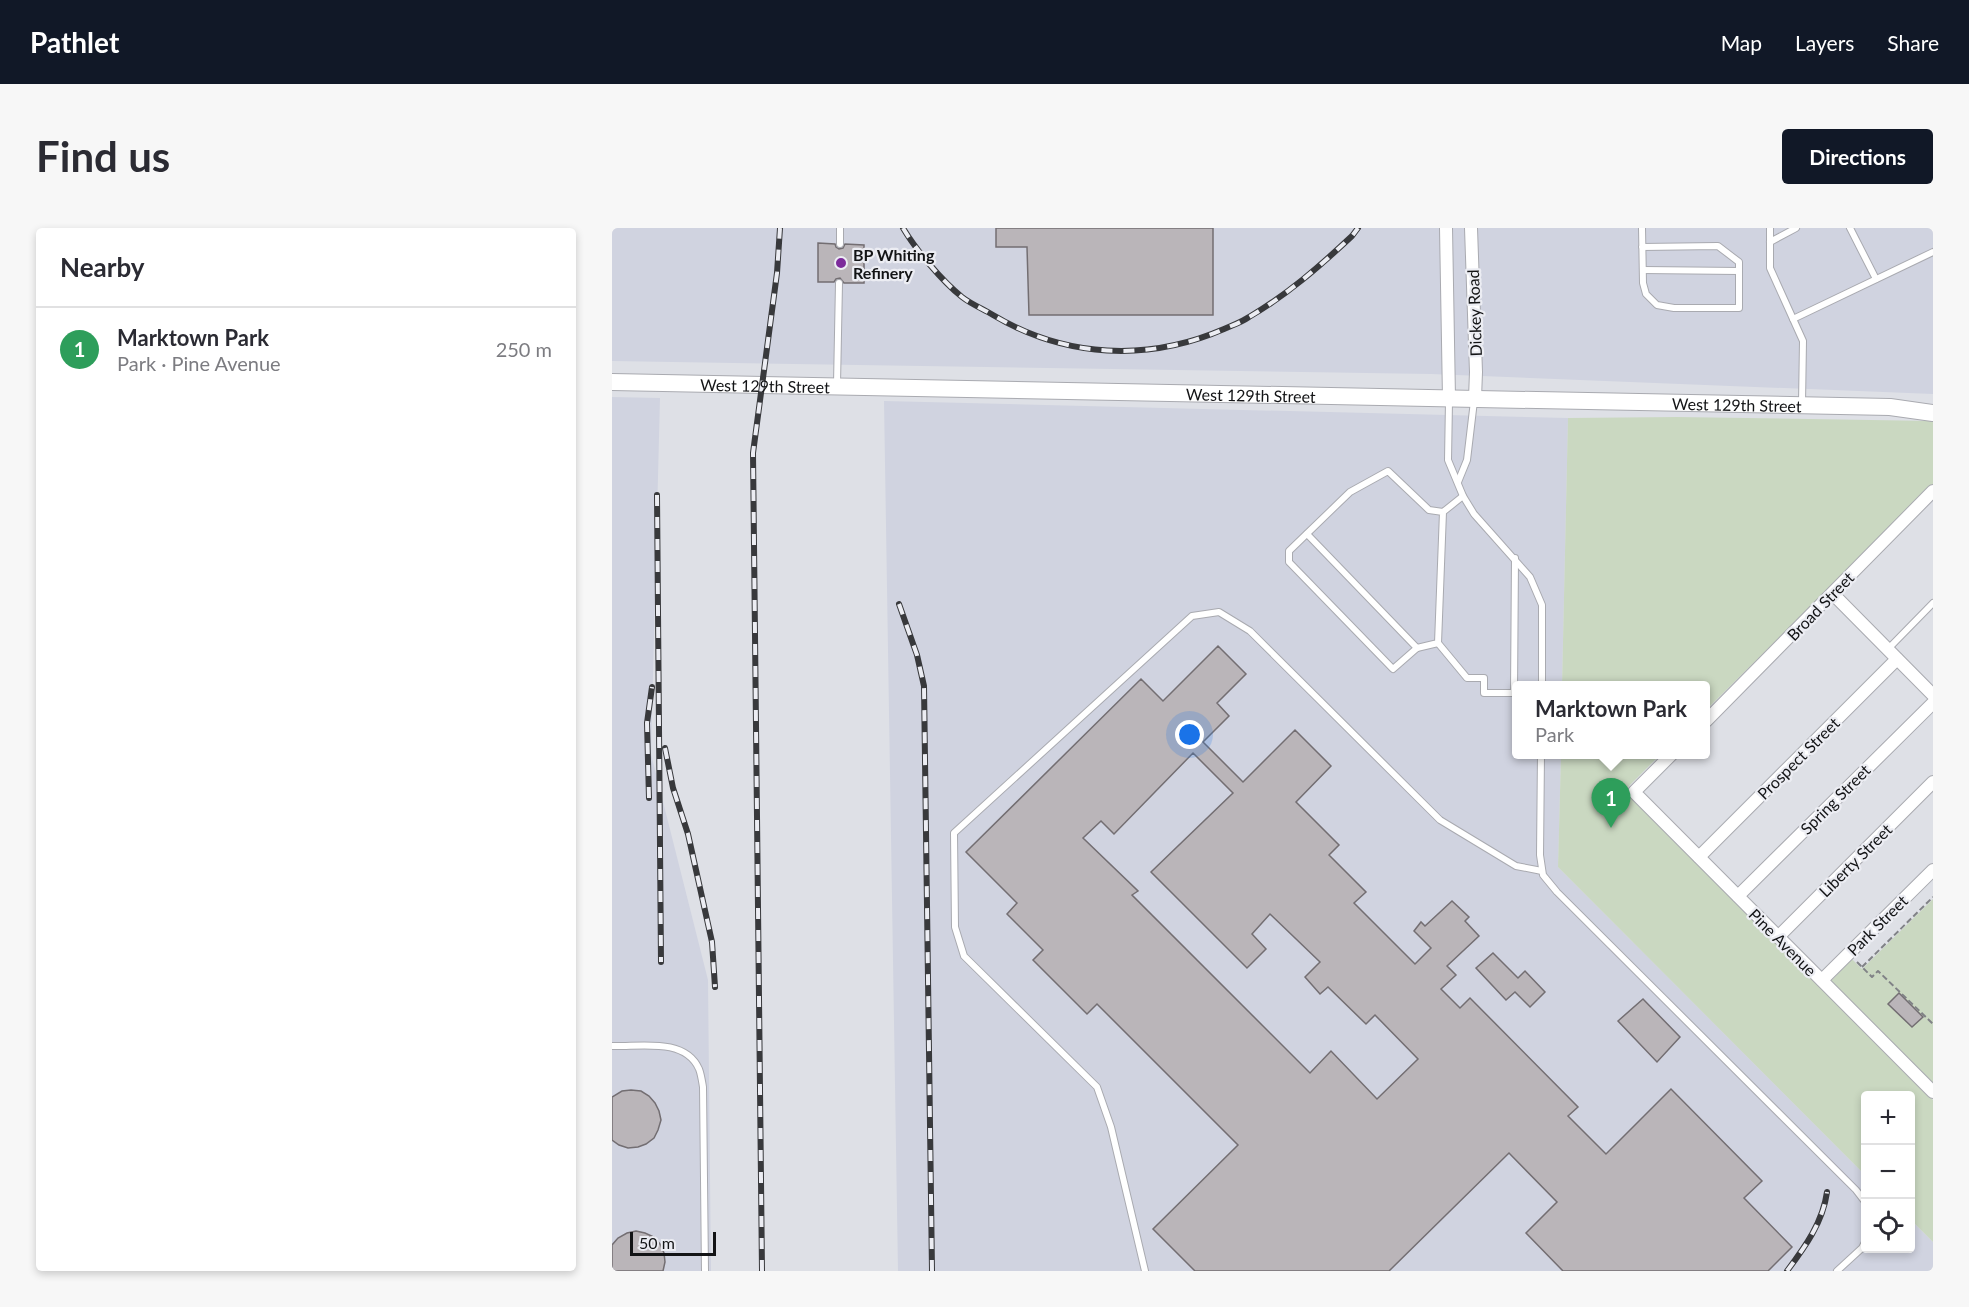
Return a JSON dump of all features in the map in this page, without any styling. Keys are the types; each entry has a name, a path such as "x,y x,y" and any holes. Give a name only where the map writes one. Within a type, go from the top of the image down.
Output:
{"main road":[{"name":"West 129th Street","path":"612,382 1890,407 1933,413"},
{"name":"West 129th Street","path":"1890,407 1914,401 1933,401"}],"street":[{"name":"Dickey Road","path":"1446,228 1449,398"},
{"name":"Dickey Road","path":"1471,228 1475,398"},
{"name":"Broad Street","path":"1710,717 1933,491"},
{"path":"1833,594 1933,695"},
{"name":"Prospect Street","path":"1699,857 1897,659"},
{"name":"Spring Street","path":"1738,896 1933,702"},
{"name":"Pine Avenue","path":"1667,759 1634,792 1933,1092"},
{"name":"Liberty Street","path":"1778,937 1933,782"},
{"name":"Park Street","path":"1822,980 1933,870"}],"lane":[{"path":"840,228 840,244"},
{"path":"1641,228 1643,284 1646,294 1657,305 1674,308 1739,308 1739,262 1718,246 1642,247"},
{"path":"1770,228 1770,268 1803,341 1802,405"},
{"path":"1770,242 1796,228"},
{"path":"1850,228 1876,279"},
{"path":"1793,319 1933,252"},
{"path":"1643,270 1739,271"},
{"path":"837,385 839,283"},
{"path":"1449,398 1448,460 1463,496 1474,514 1530,577 1542,605 1542,681"},
{"path":"1458,482 1467,459 1475,398"},
{"path":"1438,643 1417,648 1393,669 1289,562 1289,551 1350,492 1388,471 1429,510 1443,512 1463,496"},
{"path":"1443,512 1438,643 1467,678 1484,678 1484,693 1512,693"},
{"path":"1307,534 1417,648"},
{"path":"1514,681 1515,558"},
{"path":"1888,649 1933,603"},
{"path":"1145,1271 1111,1127 1097,1086 964,956 955,927 954,833 1192,616 1219,612 1250,631 1440,820 1516,866 1542,871"},
{"path":"1541,759 1540,855 1544,875 1557,892 1840,1173 1863,1199"},
{"path":"612,1046 669,1047 682,1051 699,1068 703,1087 705,1271"},
{"path":"1837,1271 1861,1249"}],"path":[{"path":"1862,967 1933,897"},
{"path":"1849,953 1872,977 1878,971 1933,1024"}],"shaded area":[{"path":"612,228 1933,228 1933,394 1431,374 612,361"},
{"path":"612,397 660,398 651,754 708,980 711,1271 612,1271"},
{"path":"884,401 1568,418 1562,681 1512,681 1512,759 1561,759 1558,867 1861,1171 1861,1253 1915,1253 1915,1224 1933,1242 1933,1271 898,1271"}],"green space":[{"path":"1677,417 1933,421 1933,485 1710,706 1710,681 1562,681 1568,418"},
{"path":"1561,759 1656,759 1625,790 1933,1100 1933,1242 1915,1224 1915,1091 1861,1091 1861,1171 1558,867"},
{"path":"1933,899 1933,1083 1831,981 1852,959 1862,969"}],"building":[{"path":"996,228 1213,228 1213,315 1029,315 1027,247 996,247"},
{"name":"BP Whiting Refinery","path":"818,243 835,244 839,249 845,244 864,245 864,283 844,283 840,278 834,282 818,282"},
{"path":"1218,646 1246,674 1217,703 1229,716 1203,742 1243,782 1295,730 1331,766 1296,802 1339,845 1329,855 1366,892 1354,903 1415,964 1431,948 1414,931 1421,922 1425,926 1452,901 1469,917 1465,921 1479,936 1447,966 1456,975 1441,989 1460,1008 1470,998 1578,1107 1568,1116 1606,1154 1671,1089 1762,1181 1744,1198 1792,1247 1768,1271 1563,1271 1526,1233 1557,1202 1509,1153 1389,1271 1195,1271 1153,1229 1238,1145 1097,1004 1087,1014 1033,960 1043,950 1007,914 1017,903 966,852 1141,679 1163,701","holes":["1193,753 1233,793 1151,872 1247,968 1266,949 1252,934 1270,914 1320,962 1305,977 1320,994 1328,987 1366,1024 1375,1015 1418,1059 1377,1099 1331,1051 1310,1073 1132,895 1138,891 1083,838 1101,821 1114,834"]},
{"path":"1493,953 1518,978 1525,971 1545,992 1530,1007 1515,992 1506,1000 1476,968"},
{"path":"1899,993 1923,1017 1912,1027 1888,1004"},
{"path":"1643,999 1680,1037 1657,1062 1618,1021"},
{"path":"622,1091 641,1091 649,1096 659,1111 661,1120 654,1138 646,1144 628,1148 612,1140 612,1097"},
{"path":"636,1231 654,1237 660,1244 665,1262 663,1271 612,1271 612,1245 618,1238"}],"railway":[{"path":"762,1271 753,453 777,273 780,228"},
{"path":"903,228 938,274 969,302 1020,329 1049,340 1078,347 1107,350 1166,347 1195,340 1240,322 1303,280 1358,228"},
{"path":"657,495 661,962"},
{"path":"899,604 917,655 924,686 932,1271"},
{"path":"649,798 647,723 652,687"},
{"path":"665,748 673,788 688,834 712,942 715,987"},
{"path":"1787,1271 1817,1224 1827,1192"}],"place":[{"name":"BP Whiting Refinery","path":"841,263"},
{"name":"Marktown Park","path":"1611,828"}]}
